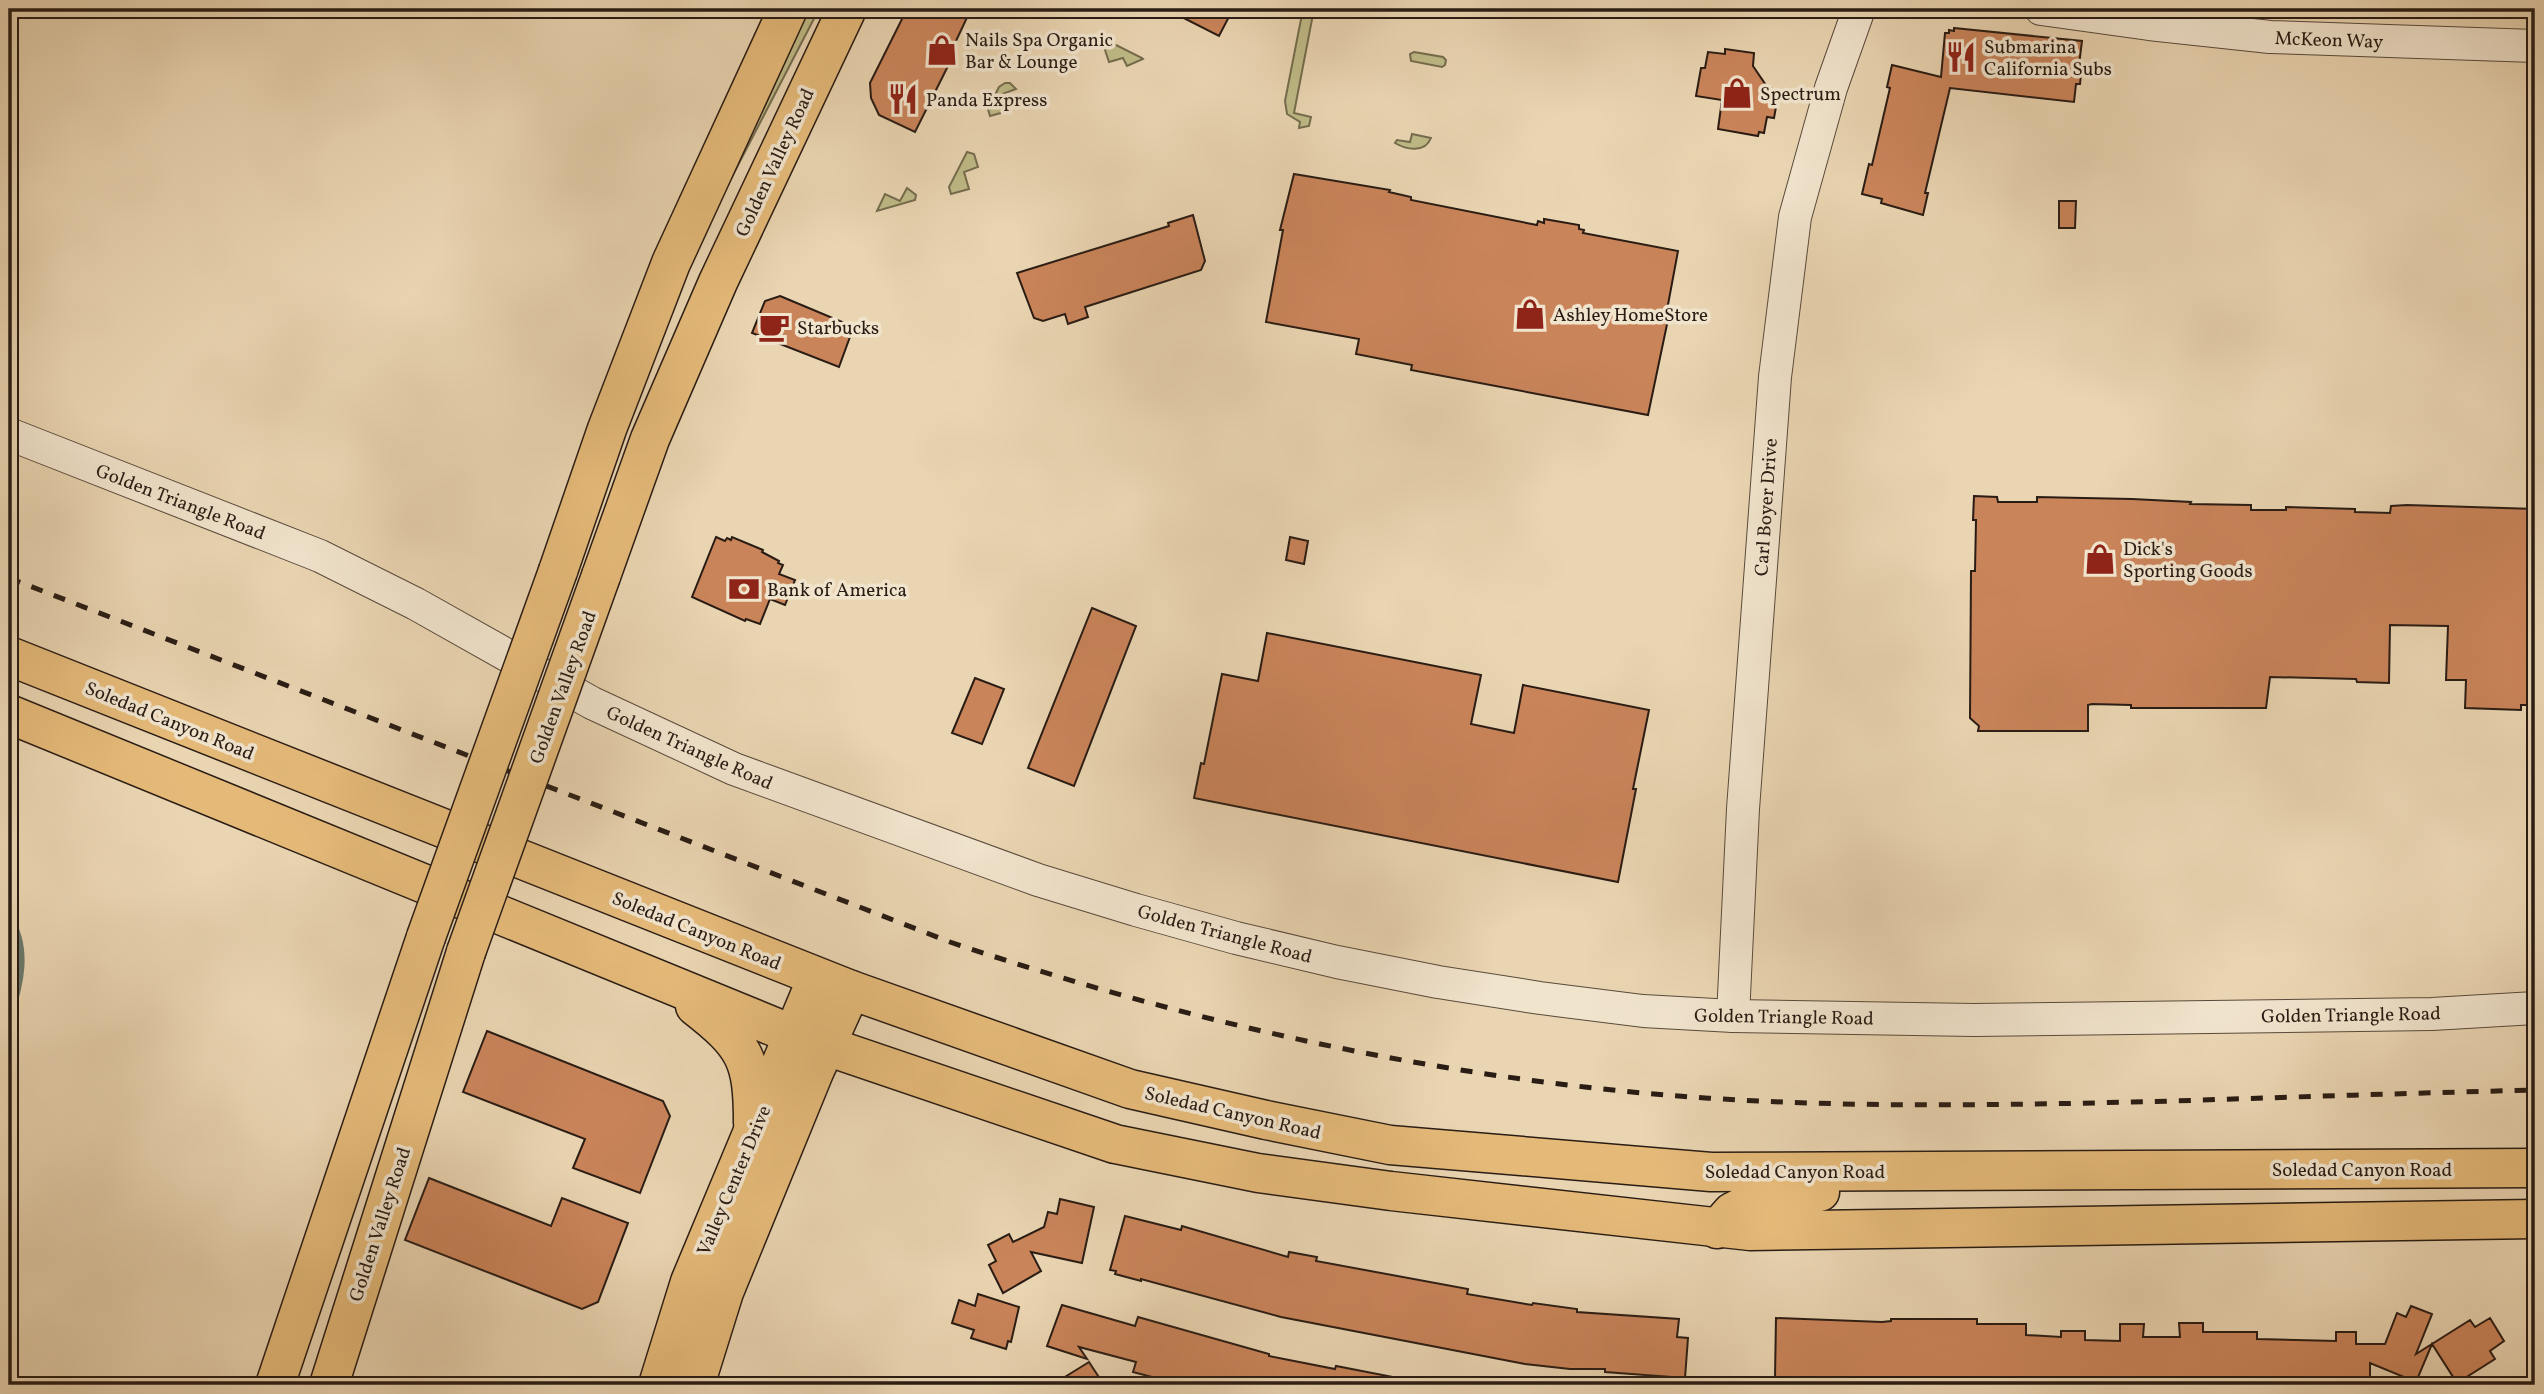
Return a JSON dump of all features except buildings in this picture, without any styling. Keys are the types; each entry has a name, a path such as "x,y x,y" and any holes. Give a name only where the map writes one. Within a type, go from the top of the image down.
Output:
{"main road":[{"path":"275,1385 426,937 607,429 671,263 788,9"},
{"name":"Golden Valley Road","path":"329,1385 466,952 650,439 712,294 847,9"},
{"name":"Soledad Canyon Road","path":"9,656 834,984 1130,1089 1266,1121 1390,1145 1711,1172 2535,1168"},
{"path":"9,714 810,1041 1115,1144 1258,1173 1733,1224 2535,1219"},
{"path":"666,983 723,1028 745,1056 752,1083 753,1131"},
{"name":"Valley Center Drive","path":"695,1385 810,1041 834,984"},
{"name":"Valley Center Drive","path":"658,1385 690,1282 753,1131 810,1041"},
{"path":"1390,1145 1496,1175 1681,1201 1733,1224"},
{"path":"1733,1224 1752,1202 1820,1192 1890,1172"}],"street":[{"name":"Carl Boyer Drive","path":"1733,1016 1743,810 1774,377 1795,217 1824,112 1859,9"},
{"name":"McKeon Way","path":"2041,9 2270,37 2535,46"},
{"name":"Golden Triangle Road","path":"9,434 288,542 342,566 416,604 592,703 698,754 1038,880 1136,911 1236,938 1438,982 1643,1011 1733,1016 1974,1020 2432,1014 2535,1008"}],"shaded area":[{"path":"802,9 819,9 720,200"},
{"path":"1303,9 1314,9 1294,113 1311,117 1309,126 1299,128 1300,122 1287,114 1285,101"},
{"path":"1108,41 1143,59 1127,66 1123,58 1109,62 1103,44"},
{"path":"1414,52 1443,57 1446,60 1445,65 1442,67 1411,61 1410,54"},
{"path":"1010,83 1016,89 1002,94 1008,111 990,116 988,109 999,87"},
{"path":"1412,134 1431,138 1425,146 1415,149 1395,143 1397,140 1410,142"},
{"path":"967,152 974,154 978,167 964,172 969,189 951,194 949,187"},
{"path":"907,188 916,195 915,200 877,211 885,194 900,201"}],"waterway":[{"path":"9,916 16,928 21,954 20,980 9,1019"}],"railway":[{"path":"9,578 950,942 1106,991 1343,1049 1423,1064 1585,1087 1732,1100 1805,1103 2026,1104 2535,1090"}],"place":[{"name":"Nails Spa Organic Bar & Lounge","path":"942,50"},
{"name":"Submarina California Subs","path":"1961,57"},
{"name":"Spectrum","path":"1737,93"},
{"name":"Panda Express","path":"903,99"},
{"name":"Ashley HomeStore","path":"1530,314"},
{"name":"Starbucks","path":"774,327"},
{"name":"Dick's Sporting Goods","path":"2100,559"},
{"name":"Bank of America","path":"744,589"}]}
